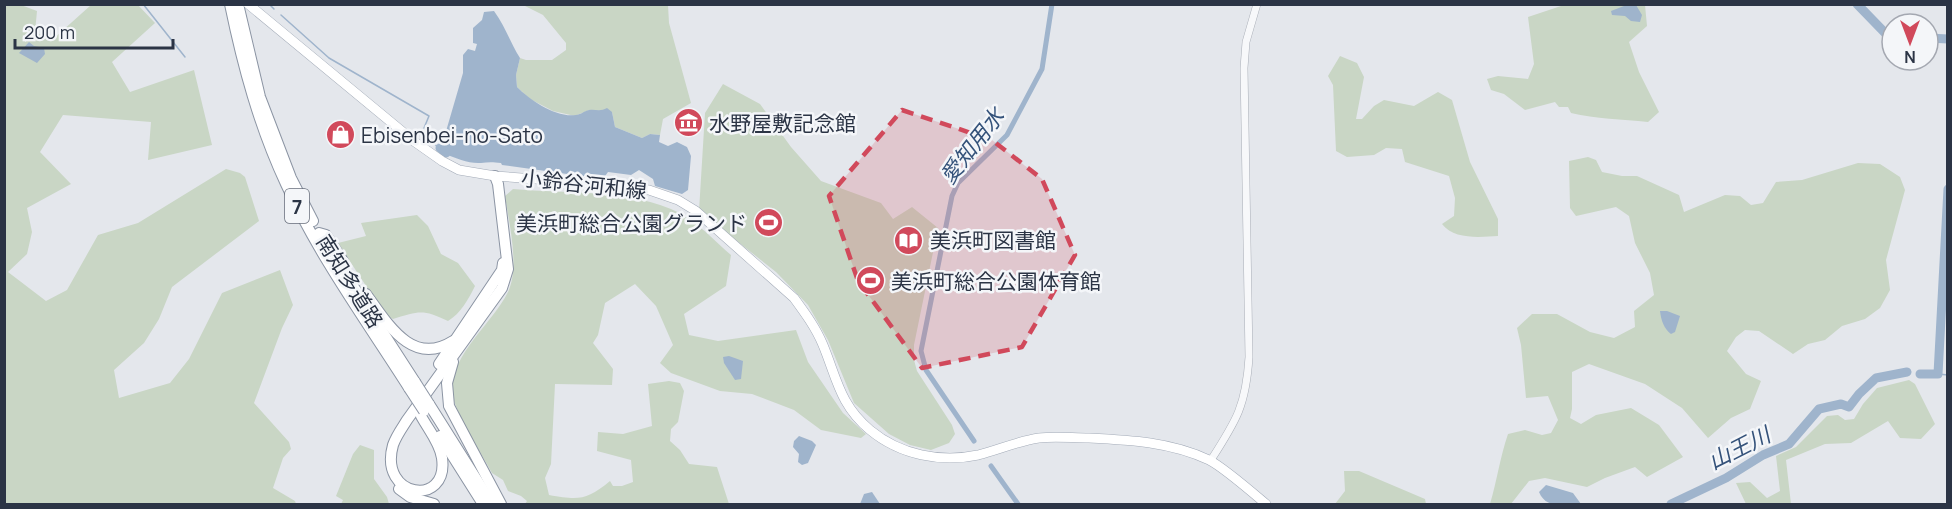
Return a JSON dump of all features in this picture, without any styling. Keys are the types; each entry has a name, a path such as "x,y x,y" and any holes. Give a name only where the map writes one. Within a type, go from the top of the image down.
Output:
{"highway":[{"name":"南知多道路","path":"230,4 240,55 253,100 286,186 336,274 411,388"},
{"name":"南知多道路","path":"238,4 260,97 291,178 319,233 483,504"},
{"path":"434,504 410,498 399,490 389,476 386,454 394,433 456,344 502,288 508,269 498,184 495,176"},
{"path":"319,233 326,235 374,306 405,341 424,350 435,350 456,344"},
{"path":"425,410 440,449 443,464 436,483 431,488 418,492 409,490 394,474 391,464 394,443 456,344"},
{"path":"456,344 447,383 449,406 501,504"},
{"name":"南知多道路","path":"425,410 492,504"}],"main road":[{"name":"小鈴谷河和線","path":"248,4 415,142 459,170 495,176 584,182 649,190 678,200 696,211 794,298 822,344 845,402 855,416 872,432 897,446 934,458 958,458 979,455 1018,442 1040,438 1064,437 1166,445 1211,460 1266,504"}],"street":[{"path":"1211,460 1236,422 1243,402 1247,379 1249,357 1244,68 1246,42 1257,4"}],"highlighted area":[{"path":"902,110 992,140 1042,179 1075,255 1022,347 922,368 858,281 829,196"}],"green space":[{"path":"4,5 21,5 37,11 35,32 52,40 91,5 138,5 155,23 112,62 130,92 194,70 212,145 148,160 151,122 63,115 40,152 71,184 27,208 32,232 27,254 8,272 46,301 67,290 98,235 138,223 226,169 245,177 259,221 172,287 159,319 144,343 114,370 119,398 170,383 189,359 222,293 280,270 293,305 254,403 289,442 291,449 283,458 273,488 295,501 296,504 5,504"},
{"path":"523,5 668,5 669,23 691,103 663,119 660,135 650,134 642,138 615,127 612,112 589,110 575,116 553,111 530,99 517,87 516,75 520,58 552,60 566,50 566,43 543,15"},
{"path":"1564,5 1645,5 1647,26 1629,42 1639,72 1659,112 1648,122 1571,113 1568,107 1559,107 1555,102 1525,110 1504,94 1491,90 1487,79 1498,76 1528,79 1534,64 1528,17"},
{"path":"1340,56 1357,63 1364,77 1356,119 1362,119 1374,106 1384,100 1414,106 1438,92 1452,100 1470,162 1498,219 1498,236 1460,235 1447,229 1442,224 1454,216 1455,198 1449,176 1405,162 1402,149 1386,148 1374,155 1347,157 1336,151 1333,85 1328,76"},
{"path":"723,84 760,104 791,147 821,181 881,203 893,219 912,207 938,228 914,345 914,360 917,371 952,425 955,434 949,443 931,450 910,445 889,434 854,403 828,340 808,305 776,272 699,211 705,113"},
{"path":"1588,157 1596,160 1602,172 1637,176 1679,195 1684,212 1725,195 1740,196 1751,205 1763,203 1776,182 1802,180 1858,163 1880,164 1900,177 1905,190 1886,260 1890,290 1880,308 1865,319 1842,326 1825,340 1808,344 1793,354 1759,331 1745,330 1736,337 1727,351 1746,374 1761,381 1750,409 1731,418 1708,438 1682,408 1645,384 1589,364 1572,372 1570,418 1581,424 1596,415 1631,408 1659,425 1683,457 1647,477 1635,467 1587,487 1545,478 1529,481 1511,504 1490,504 1508,434 1525,430 1542,435 1551,433 1558,420 1548,396 1526,398 1517,328 1532,314 1557,314 1590,332 1614,338 1635,327 1634,311 1654,295 1650,273 1635,243 1629,216 1616,207 1576,216 1570,208 1569,161"},
{"path":"513,189 628,197 671,209 689,219 731,255 726,286 684,314 689,335 718,341 796,330 808,362 843,413 866,434 861,438 821,430 794,410 752,394 720,391 671,373 660,363 673,345 656,306 635,284 605,303 598,335 593,343 613,369 612,385 555,384 551,464 545,478 549,495 567,498 588,496 610,481 613,486 633,482 631,460 597,451 598,432 623,434 652,426 648,384 669,381 680,383 684,391 678,422 671,429 670,441 680,450 689,464 717,467 729,504 525,504 527,501 508,491 503,480 492,473 462,421 452,391 453,377 458,364 508,292 513,258 505,196"},
{"path":"417,215 428,226 441,254 458,263 475,286 467,301 448,321 433,314 421,312 393,319 385,315 338,243 366,236 361,223"},
{"path":"1909,380 1915,384 1935,424 1921,439 1900,438 1888,421 1851,443 1825,444 1786,460 1791,504 1746,504 1736,483 1750,482 1767,498 1780,491 1776,456 1796,447 1827,416 1838,415 1845,420 1854,419 1877,388"},
{"path":"360,445 374,450 374,479 387,497 389,504 341,504 343,500 336,496 353,454"},
{"path":"1344,471 1359,471 1425,499 1426,504 1335,504 1345,491"}],"water":[{"path":"1636,5 1642,15 1640,22 1631,21 1625,16 1612,15 1611,11 1624,6"},
{"path":"494,11 520,58 516,75 517,87 522,92 544,107 560,114 578,115 589,110 607,108 612,112 615,127 642,138 650,134 660,135 659,142 668,146 677,142 687,147 691,156 688,190 682,194 655,186 653,179 639,170 631,175 608,172 603,179 502,165 501,163 472,163 445,154 447,151 442,145 463,73 463,55 468,49 475,51 477,44 473,43 473,28 482,20 484,12"},
{"path":"29,42 34,46 44,48 45,54 37,63 19,53"},
{"path":"1660,311 1680,316 1675,332 1671,334 1666,330"},
{"path":"729,356 743,361 741,379 735,380 724,363 723,357"},
{"path":"799,436 816,445 808,463 802,465 798,462 799,454 793,447 794,441"},
{"path":"1546,485 1573,493 1581,504 1551,504 1539,492"},
{"path":"872,492 880,504 860,504 864,494"}],"waterway":[{"path":"143,4 185,57"},
{"path":"269,4 274,9"},
{"name":"愛知用水","path":"974,441 926,370 921,351 952,196 958,183 1007,135 1042,69 1052,4"},
{"path":"1857,4 1880,28"},
{"path":"281,15 329,58 429,116 424,128"},
{"path":"1940,39 1948,39"},
{"path":"424,137 440,148"},
{"path":"440,148 446,153"},
{"name":"山王川","path":"1920,374 1938,374 1948,189"},
{"name":"山王川","path":"1671,504 1726,478 1763,455 1789,444 1819,409 1841,404 1849,407 1876,378 1907,372"},
{"path":"1938,374 1948,375"},
{"name":"愛知用水","path":"991,466 1018,504"}],"place":[{"name":"水野屋敷記念館","path":"688,123"},
{"name":"Ebisenbei-no-Sato","path":"340,135"},
{"name":"美浜町総合公園グランド","path":"768,223"},
{"name":"美浜町図書館","path":"909,240"},
{"name":"美浜町総合公園体育館","path":"870,281"}]}
